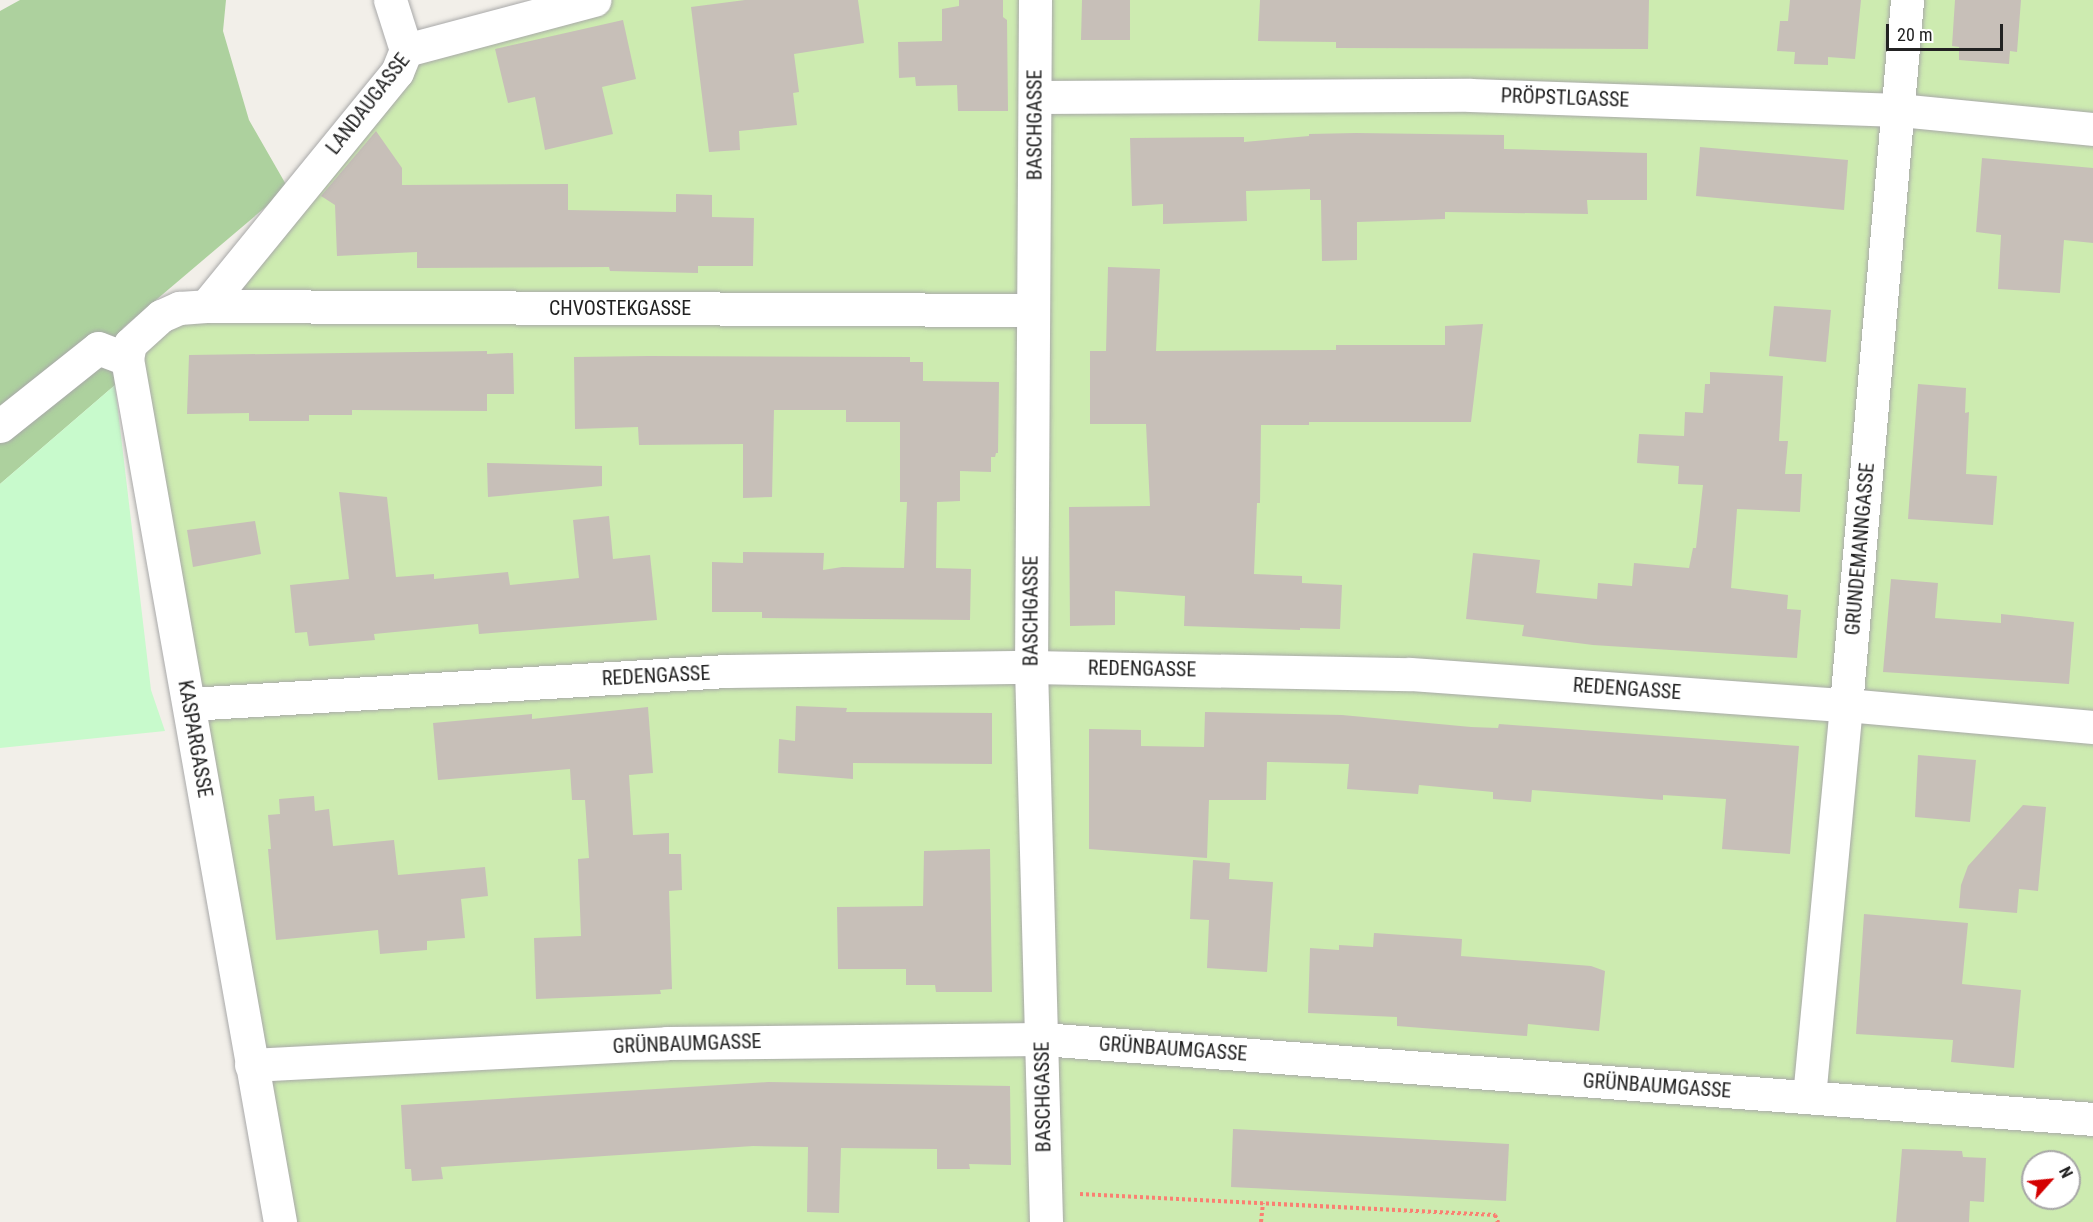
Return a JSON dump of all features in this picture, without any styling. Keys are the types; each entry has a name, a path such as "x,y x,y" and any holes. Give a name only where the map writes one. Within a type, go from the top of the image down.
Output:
{"street":[{"path":"390,0 406,50"},
{"name":"LANDAUGASSE","path":"206,306 397,72 406,50 594,0"},
{"name":"BASCHGASSE","path":"1035,0 1031,667 1046,1222"},
{"name":"GRUNDEMANNGASSE","path":"1809,1097 1846,705 1907,0"},
{"name":"PRÖPSTLGASSE","path":"1036,98 1470,95 1899,110 2093,129"},
{"path":"0,426 98,348 127,359 130,344 161,315 179,308 206,306"},
{"name":"CHVOSTEKGASSE","path":"206,306 1034,310"},
{"name":"KASPARGASSE","path":"127,359 190,704 280,1222"},
{"name":"REDENGASSE","path":"190,704 727,671 1031,667 1410,674 1846,705 2093,727"},
{"name":"GRÜNBAUMGASSE","path":"251,1065 667,1043 1042,1039 2093,1119"}],"path":[{"path":"1071,1193 1495,1215 1498,1222"},
{"path":"1261,1222 1263,1203"}],"green space":[{"path":"20,0 226,0 223,31 249,120 288,188 123,328 111,349 115,385 0,484 0,11"},
{"path":"594,0 2093,0 2093,1222 280,1222 130,344 206,306 406,50"},
{"path":"115,385 151,690 165,731 0,748 0,484"}],"building":[{"path":"745,0 858,0 864,43 794,54 799,92 793,93 797,125 739,131 740,150 709,152 691,7"},
{"path":"959,0 1003,0 1003,17 1007,20 1008,111 958,111 957,85 916,86 915,77 899,78 898,42 942,41 942,9 959,6"},
{"path":"1082,0 1130,0 1130,40 1081,40"},
{"path":"1260,0 1649,0 1648,49 1336,48 1336,42 1258,41"},
{"path":"1790,0 1861,0 1855,59 1828,57 1828,65 1794,64 1795,52 1777,51 1780,21 1788,21"},
{"path":"1955,0 2021,0 2017,52 2010,51 2009,64 1959,60 1959,47 1952,46"},
{"path":"623,20 636,79 602,87 613,134 545,150 535,97 508,103 495,49"},
{"path":"376,131 402,168 402,185 568,184 568,210 676,212 676,194 712,195 712,217 754,218 753,266 698,266 698,273 610,271 609,267 417,268 417,252 337,256 335,205 321,196"},
{"path":"1309,134 1504,135 1504,149 1647,153 1647,200 1587,200 1588,214 1445,212 1445,219 1357,222 1357,260 1322,261 1321,200 1310,200 1310,189 1246,191 1247,221 1163,224 1163,204 1132,206 1130,138 1244,137 1244,142 1309,136"},
{"path":"1700,147 1848,160 1844,210 1696,196"},
{"path":"1982,158 2093,168 2093,243 2064,240 2060,293 1998,289 2001,235 1976,232"},
{"path":"1108,267 1160,269 1156,351 1336,350 1336,345 1445,345 1445,326 1483,324 1471,422 1309,422 1309,425 1261,425 1260,503 1257,503 1254,574 1302,576 1302,583 1342,585 1340,629 1184,626 1185,596 1115,591 1115,625 1070,626 1069,507 1150,506 1146,424 1090,424 1090,351 1106,351"},
{"path":"1774,306 1831,310 1826,362 1769,356"},
{"path":"487,351 487,354 513,353 514,394 487,394 487,411 352,410 352,415 309,415 309,421 249,421 249,413 187,414 189,355"},
{"path":"574,357 910,357 910,362 923,362 923,381 999,382 998,453 995,457 991,457 991,472 960,471 960,501 937,502 936,568 971,569 970,620 762,618 762,612 712,612 712,562 743,563 743,552 824,553 823,570 842,567 904,568 907,502 900,502 900,422 846,422 846,410 774,410 772,497 743,498 743,444 639,445 638,427 575,429"},
{"path":"1710,372 1783,376 1779,441 1788,441 1785,474 1802,474 1800,512 1737,509 1731,588 1788,595 1787,609 1801,610 1797,658 1593,645 1522,636 1524,625 1466,619 1473,553 1540,560 1536,593 1597,599 1598,583 1632,586 1634,563 1689,568 1693,548 1696,548 1703,485 1678,484 1679,466 1637,463 1639,434 1684,436 1685,412 1703,413 1705,384 1710,384"},
{"path":"1918,384 1966,388 1965,413 1969,412 1966,474 1997,476 1993,525 1908,519"},
{"path":"487,463 602,466 602,486 488,497"},
{"path":"339,492 387,497 396,577 434,574 434,579 508,572 510,585 579,578 573,520 609,516 613,559 650,555 657,620 479,634 478,624 374,634 375,640 309,646 307,632 295,633 290,585 349,579"},
{"path":"255,521 261,554 193,567 187,530"},
{"path":"1891,579 1938,583 1935,618 2001,623 2001,614 2074,622 2069,684 1883,672"},
{"path":"796,706 847,708 846,712 992,713 992,764 853,763 853,779 778,773 779,739 795,741"},
{"path":"648,707 653,773 629,775 633,835 669,833 669,854 681,854 682,890 669,891 672,989 660,990 661,994 536,999 534,938 581,936 578,859 589,858 585,800 572,800 570,769 438,780 433,723 532,714 532,719"},
{"path":"1205,712 1342,715 1471,727 1498,728 1499,724 1799,746 1790,854 1722,849 1726,799 1663,795 1663,800 1532,790 1531,802 1493,799 1493,792 1419,785 1418,794 1347,789 1349,764 1267,762 1266,800 1209,800 1207,858 1089,849 1089,729 1141,730 1141,746 1204,747"},
{"path":"1918,755 1976,760 1970,822 1915,817"},
{"path":"314,796 315,811 329,809 333,846 394,840 398,875 485,867 488,896 461,899 465,938 427,941 427,950 380,954 378,930 276,940 268,849 271,849 268,815 280,814 279,799"},
{"path":"2023,805 2046,807 2038,891 2019,889 2017,913 1959,908 1961,885 1968,866"},
{"path":"990,849 992,992 936,992 935,985 906,985 906,969 838,969 837,907 923,906 924,851"},
{"path":"1193,860 1230,863 1229,879 1273,882 1267,972 1207,968 1209,920 1190,919"},
{"path":"1864,914 1968,923 1962,984 2021,990 2014,1068 1951,1062 1953,1040 1856,1034"},
{"path":"1374,933 1462,939 1461,956 1591,966 1605,971 1599,1031 1528,1024 1527,1036 1397,1026 1397,1017 1308,1013 1310,948 1339,950 1339,945 1373,947"},
{"path":"768,1082 1010,1086 1011,1165 969,1164 970,1169 937,1169 937,1149 841,1148 839,1213 807,1212 808,1147 753,1146 441,1167 443,1179 412,1181 411,1169 405,1169 401,1105"},
{"path":"1233,1129 1509,1144 1506,1201 1231,1187"},
{"path":"1902,1149 1962,1151 1963,1157 1986,1158 1984,1202 1970,1201 1969,1222 1896,1222"}]}
